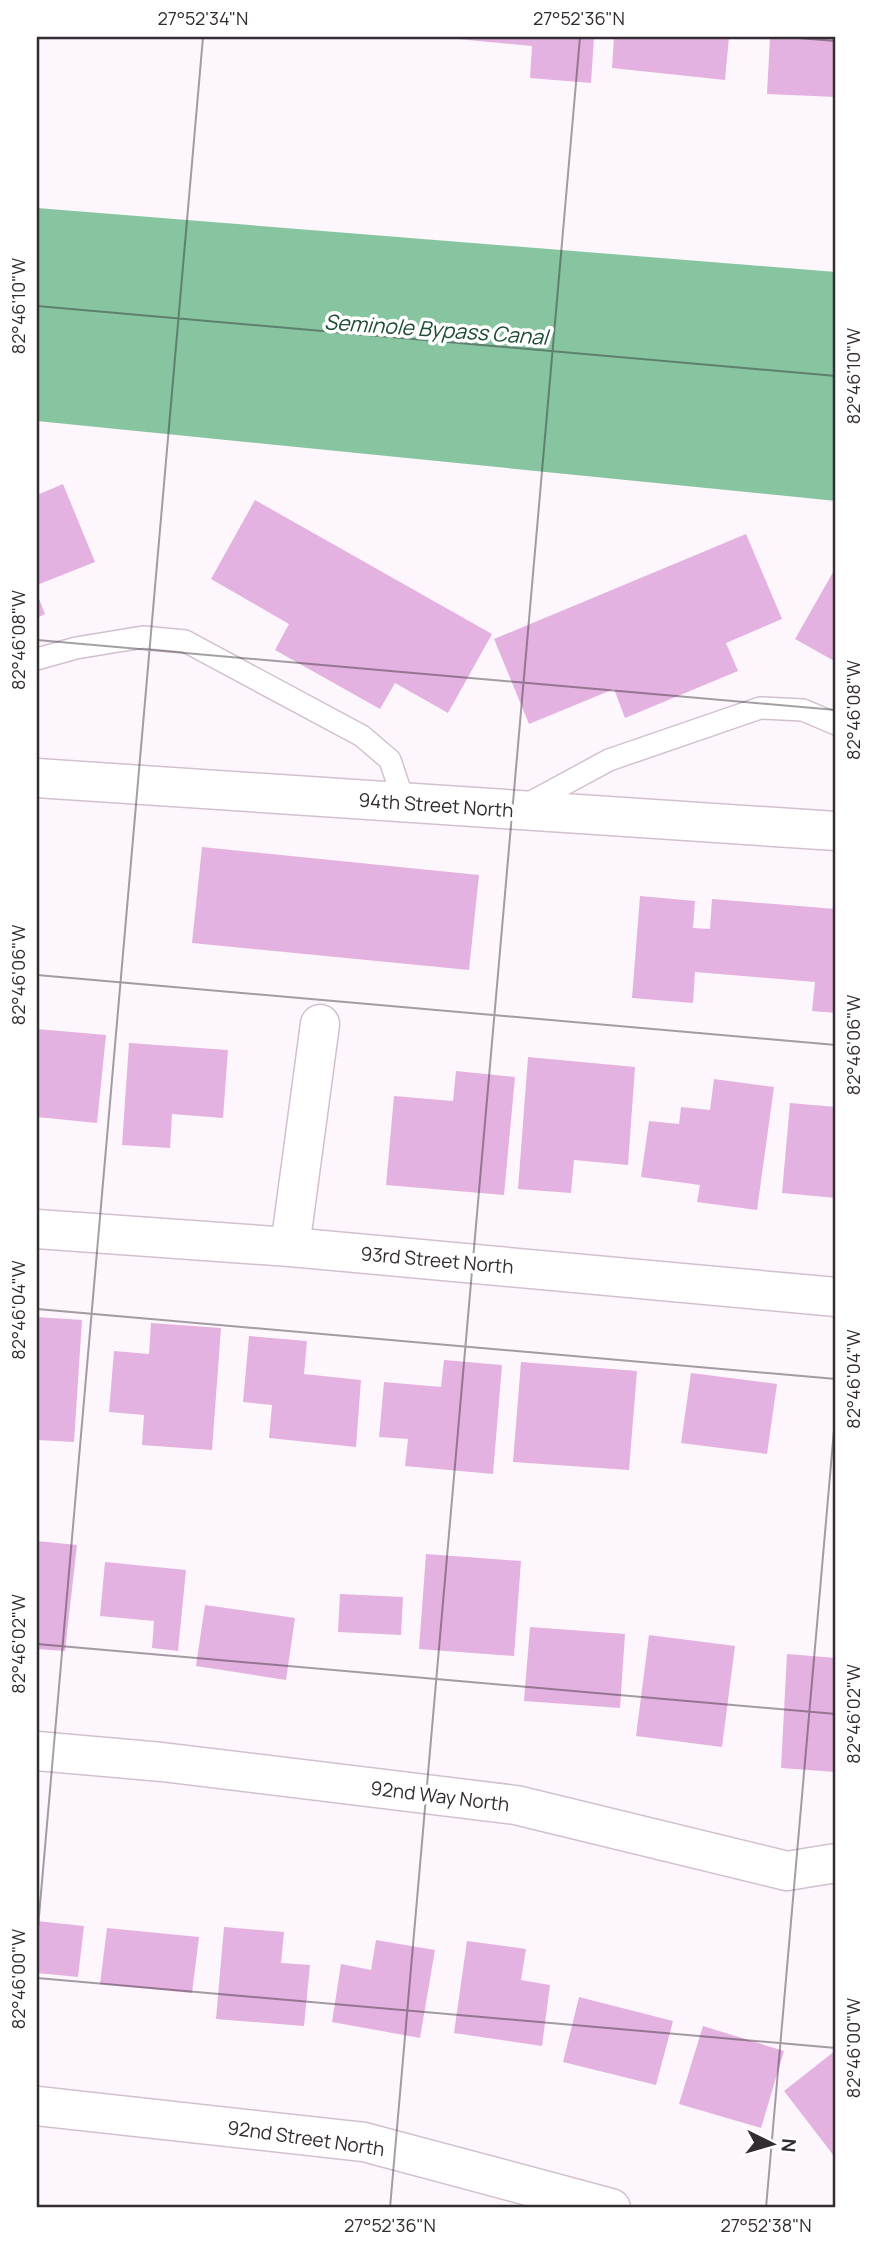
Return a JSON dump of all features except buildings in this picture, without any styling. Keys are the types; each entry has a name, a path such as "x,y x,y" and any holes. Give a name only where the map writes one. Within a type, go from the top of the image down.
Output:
{"street":[{"name":"94th Street North","path":"37,778 836,831"},
{"path":"290,1247 320,1024"},
{"name":"93rd Street North","path":"37,1229 290,1247 836,1297"},
{"name":"92nd Way North","path":"37,1751 162,1762 516,1805 787,1871 836,1863"},
{"name":"92nd Street North","path":"37,2106 364,2142 611,2208"}],"lane":[{"path":"37,659 76,648 143,638 186,641 362,736 390,760 404,803"},
{"path":"516,810 610,760 760,708 803,710 836,724"}],"water":[{"name":"Seminole Bypass Canal","path":"37,208 836,272 836,501 37,421"}]}
